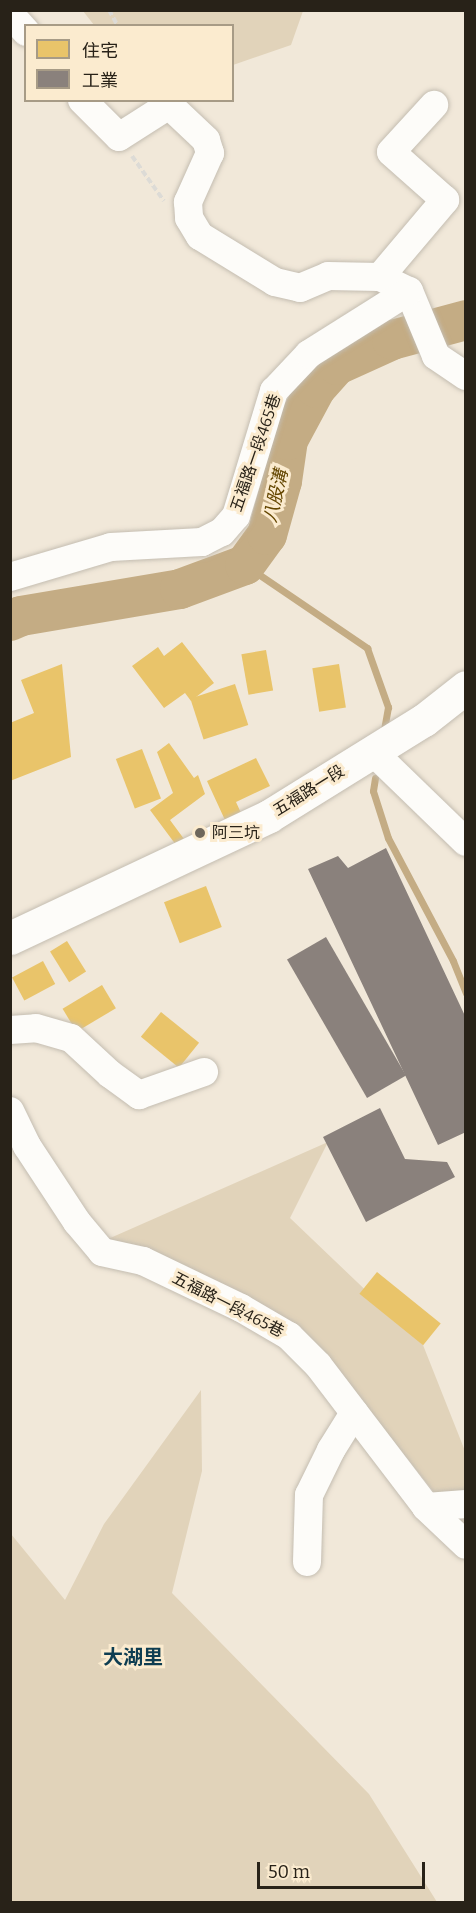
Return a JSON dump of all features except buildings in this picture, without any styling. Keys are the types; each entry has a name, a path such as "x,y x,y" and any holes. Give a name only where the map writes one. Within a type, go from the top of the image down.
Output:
{"main road":[{"name":"五福路一段","path":"10,938 269,816 424,720 465,687"}],"lane":[{"path":"10,14 24,30"},
{"path":"84,102 119,138 169,105 206,140 210,153 188,202 189,218 200,236 275,282 300,288 328,276 380,277 409,291 436,356 465,376"},
{"path":"380,277 446,200 391,152 434,105"},
{"name":"五福路一段465巷","path":"10,576 111,547 202,542 222,532 236,516 274,392 309,354 409,291"},
{"path":"373,752 465,842"},
{"path":"10,1030 36,1028 71,1038 139,1095 204,1072"},
{"name":"五福路一段465巷","path":"10,1111 27,1146 77,1222 102,1252 143,1261 241,1308 289,1336 318,1365 426,1507 465,1545"},
{"path":"306,1562 309,1495 330,1450 354,1413"},
{"path":"426,1507 465,1504"}],"path":[{"path":"108,10 117,24"},
{"path":"119,138 168,206 189,218"}],"shaded area":[{"path":"83,11 303,11 291,45 234,65 234,24 93,24"},
{"path":"328,1142 290,1218 423,1345 465,1451 465,1494 437,1496 367,1408 284,1317 108,1239"},
{"path":"201,1390 202,1471 172,1593 369,1794 437,1902 11,1902 11,1534 65,1600 104,1524"}],"waterway":[{"name":"八股溝","path":"10,621 21,616 180,589 245,565 267,535 282,481 288,440 316,388 337,365 392,340 466,320"},
{"path":"245,565 367,648 388,707 383,734"},
{"path":"375,778 373,791 388,838 453,961 466,993"}],"place":[{"name":"阿三坑","path":"200,833"}],"district":[{"name":"大湖里","path":"133,1657"}]}
